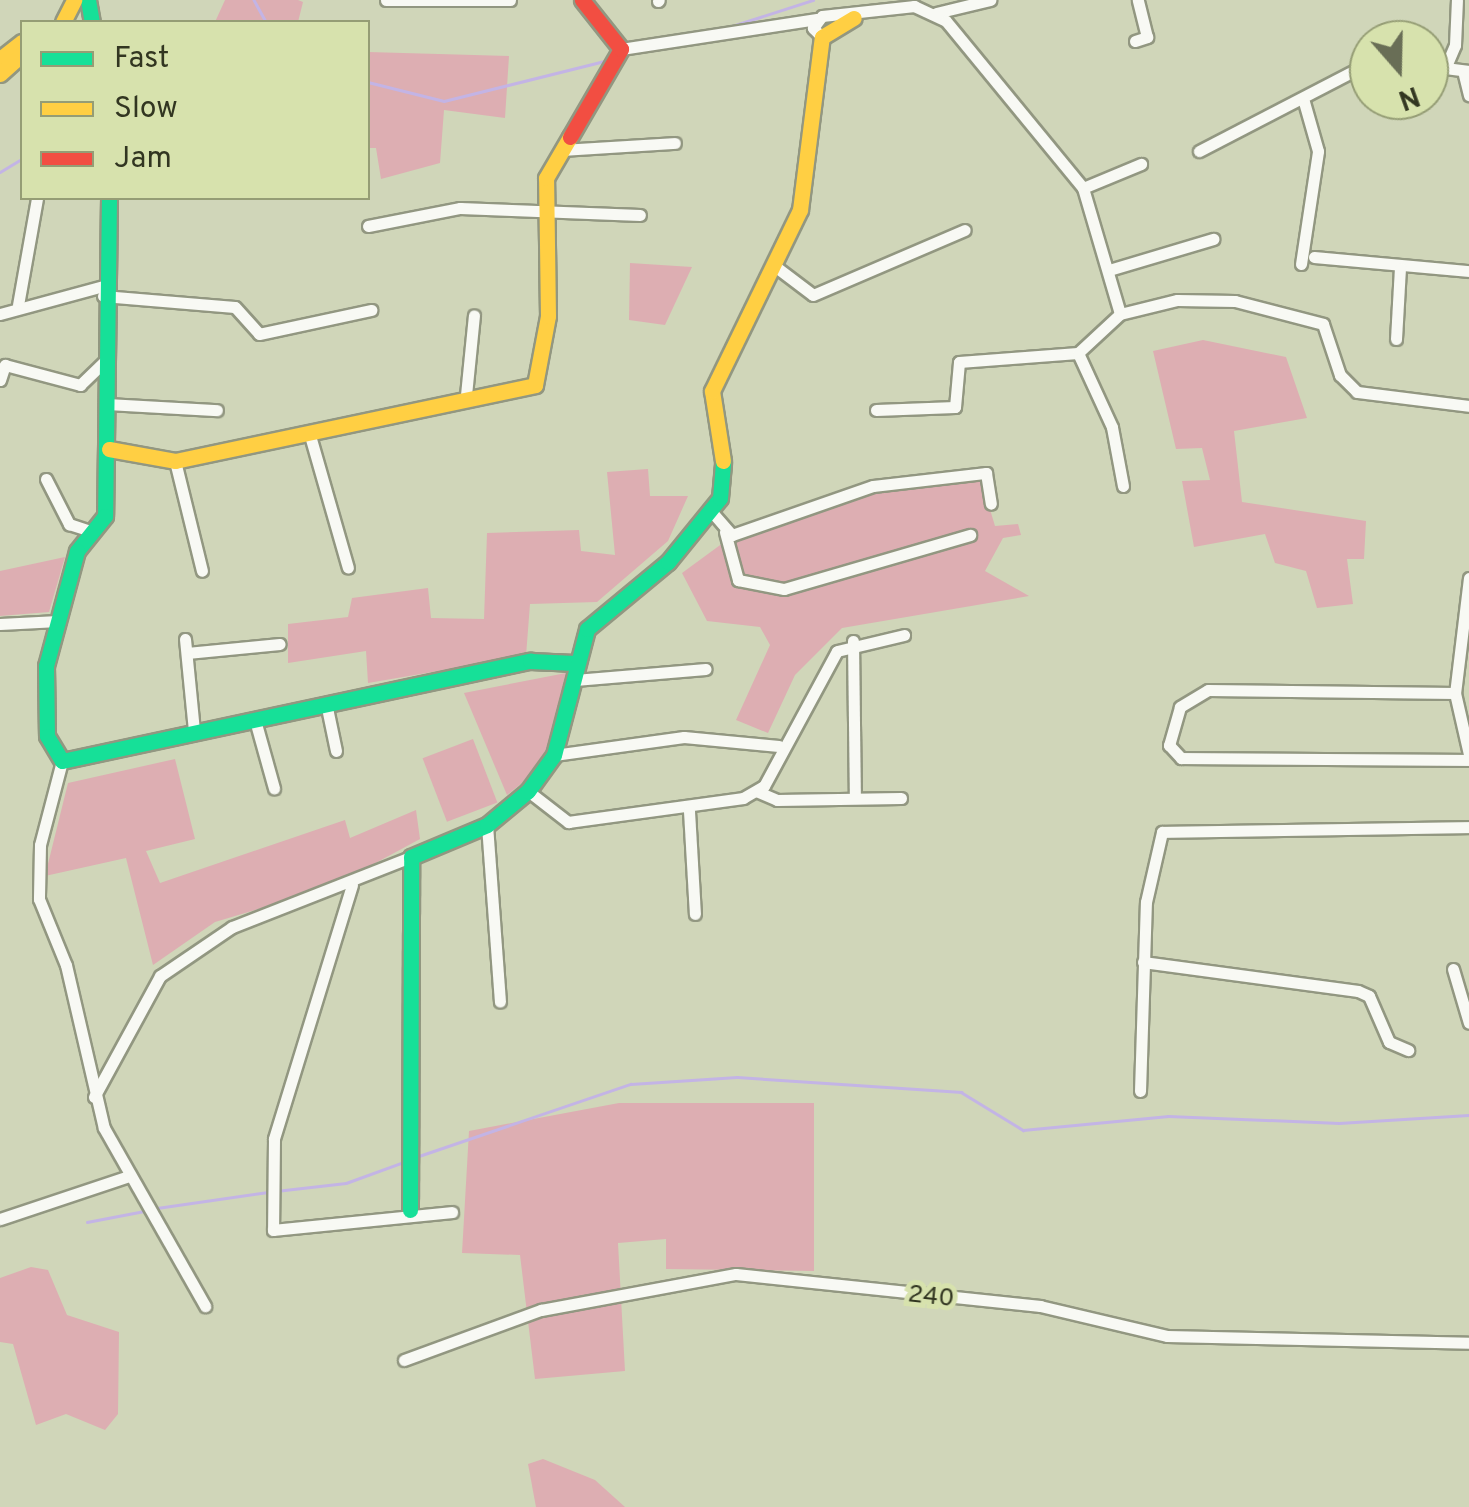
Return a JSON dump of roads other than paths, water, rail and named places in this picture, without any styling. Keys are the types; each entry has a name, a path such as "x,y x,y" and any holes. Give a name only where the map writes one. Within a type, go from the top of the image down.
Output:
{"street":[{"path":"386,0 510,0"},
{"path":"582,0 621,49"},
{"path":"936,13 990,0"},
{"path":"1135,41 1148,37 1138,0"},
{"path":"1449,54 1455,45 1457,0"},
{"path":"621,49 795,22 823,26 914,3 936,13 1083,188 1120,314"},
{"path":"65,14 90,11"},
{"path":"94,1098 160,976 232,926 352,885 487,825 528,791 554,755 575,672 599,611 668,562 711,511 726,476 712,391 776,267 808,174 823,26"},
{"path":"0,59 20,44"},
{"path":"1455,45 1469,50"},
{"path":"110,449 175,461 466,395 535,385 548,316 543,208 546,178 621,49"},
{"path":"0,74 20,56"},
{"path":"1466,73 1469,94"},
{"path":"1200,151 1304,102 1349,75"},
{"path":"1301,264 1318,151 1304,102"},
{"path":"563,150 675,143"},
{"path":"1083,188 1142,164"},
{"path":"18,305 37,200"},
{"path":"110,200 103,291 110,449 105,516 86,530 46,666 47,736 62,761 36,879 66,965 94,1098 130,1176 206,1306"},
{"path":"368,226 434,210 543,208 640,215"},
{"path":"776,267 813,294 965,230"},
{"path":"1109,270 1213,239"},
{"path":"1314,257 1390,259 1400,268 1469,271"},
{"path":"1396,338 1400,268"},
{"path":"0,314 18,305 103,291 236,308 252,333 371,310"},
{"path":"876,410 955,406 959,362 1078,354 1120,314 1177,300 1275,310 1323,324 1340,375 1357,392 1469,406"},
{"path":"466,395 474,315"},
{"path":"1078,354 1112,427 1123,486"},
{"path":"0,380 5,365 80,386 106,360"},
{"path":"108,404 217,410"},
{"path":"309,432 348,568"},
{"path":"175,461 202,570"},
{"path":"725,532 873,486 986,473 991,504"},
{"path":"46,480 69,524 86,530"},
{"path":"711,511 725,532 738,580 784,590 970,535"},
{"path":"1455,693 1208,690 1180,707 1169,746 1181,758 1469,757 1455,693 1469,578"},
{"path":"0,624 58,620"},
{"path":"756,791 822,667 853,641 904,634"},
{"path":"185,639 194,731"},
{"path":"853,641 855,798"},
{"path":"186,653 280,644"},
{"path":"62,761 530,661 575,672 706,670"},
{"path":"326,703 336,751"},
{"path":"255,720 274,788"},
{"path":"554,755 684,737 779,746"},
{"path":"528,791 557,821 689,810 756,791 776,800 901,798"},
{"path":"689,810 695,914"},
{"path":"487,825 500,1002"},
{"path":"1140,1091 1146,902 1168,828 1469,827"},
{"path":"410,1210 411,857"},
{"path":"352,885 274,1139 273,1230 410,1210 452,1212"},
{"path":"1143,962 1358,991 1370,996 1389,1042 1408,1050"},
{"path":"1453,969 1469,1023"},
{"path":"0,1219 130,1176"},
{"name":"240","path":"404,1360 557,1306 736,1274 1040,1306 1168,1336 1469,1343"}],"waterway":[{"path":"254,0 265,20"},
{"path":"732,26 813,0"},
{"path":"370,82 444,101 608,60"},
{"path":"0,172 20,160"},
{"path":"416,1157 631,1084 737,1077 961,1092 1023,1130 1168,1116 1339,1123 1469,1115"},
{"path":"276,1191 346,1183 404,1162"},
{"path":"157,1208 268,1192"},
{"path":"87,1222 144,1211"}]}
